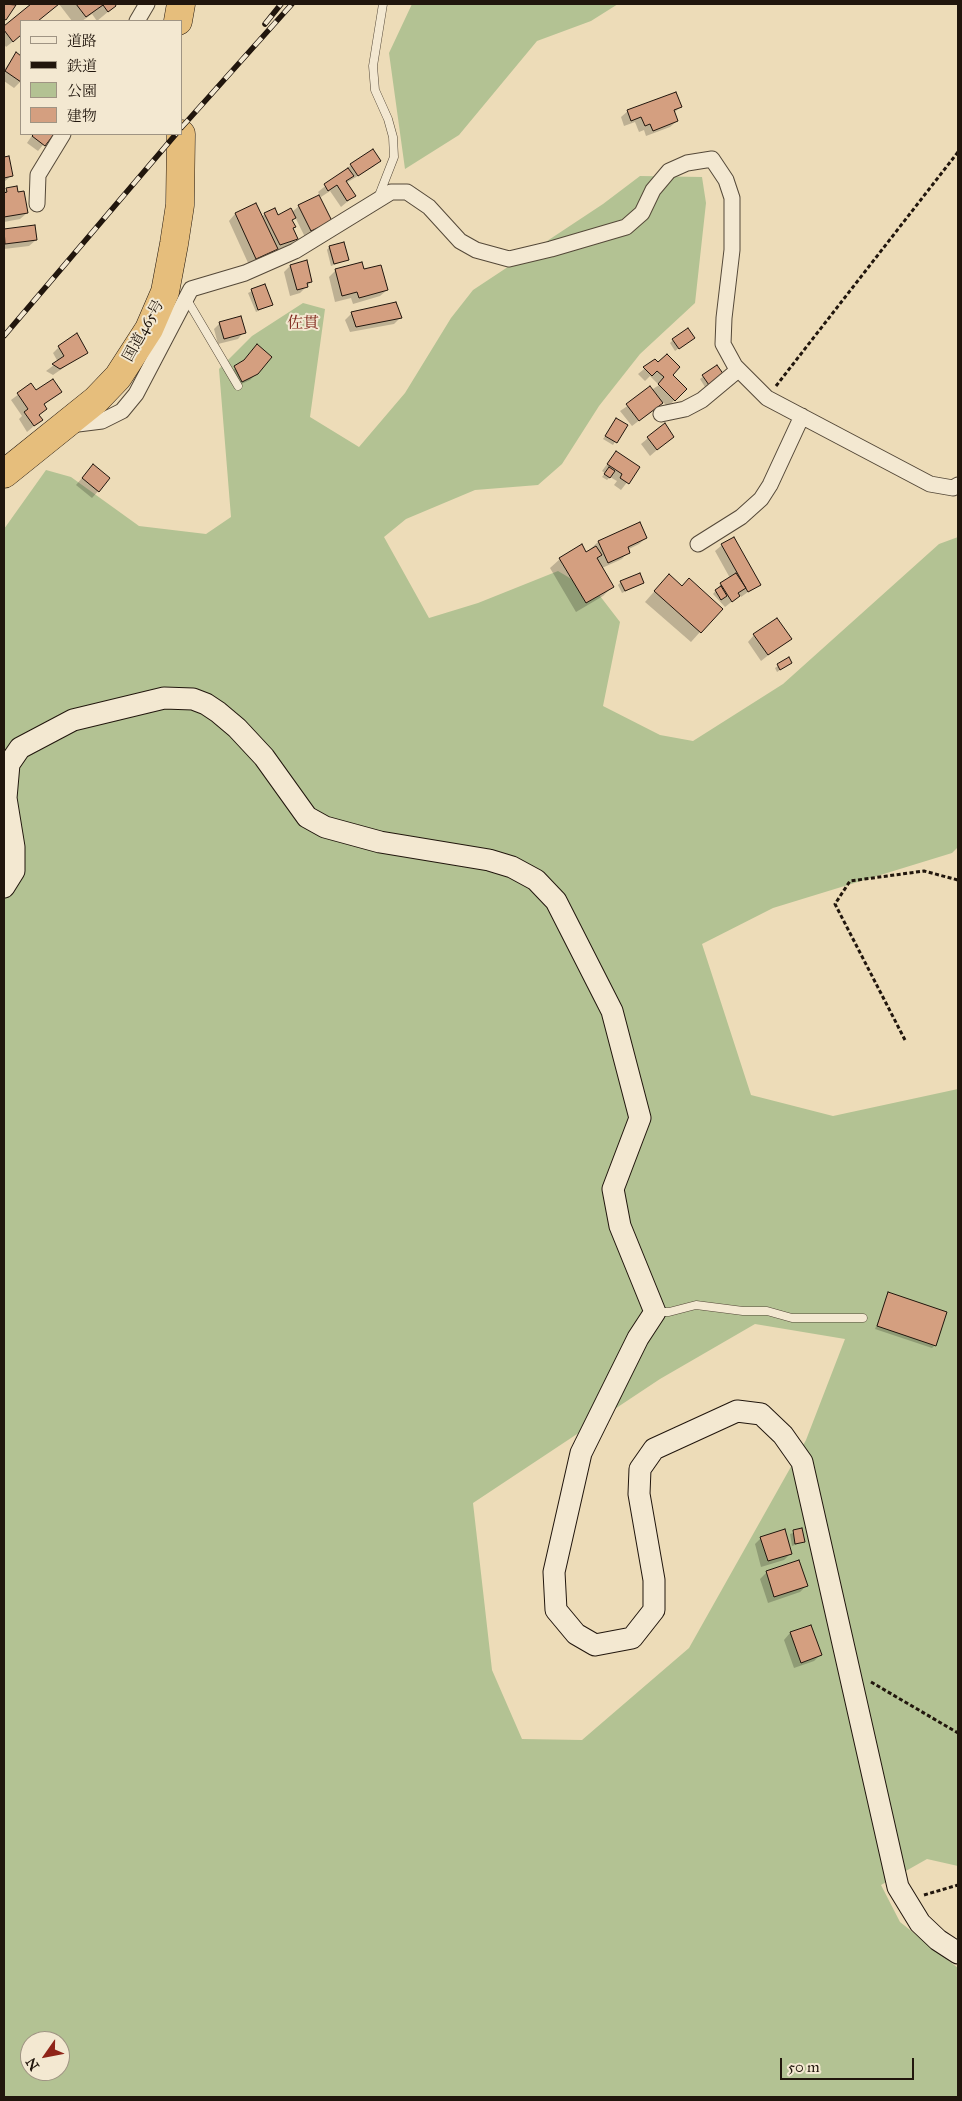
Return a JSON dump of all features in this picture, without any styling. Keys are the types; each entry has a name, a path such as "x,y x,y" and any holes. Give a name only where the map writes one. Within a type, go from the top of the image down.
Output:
{"highway":[{"path":"178,20 181,4"},
{"name":"国道465号","path":"4,474 96,400 118,377 149,329 176,295 181,135"}],"street":[{"path":"138,20 147,4"},
{"path":"37,204 38,174 62,135"},
{"path":"176,295 244,273 295,250 391,192 407,192 429,206 460,240 476,250 509,259 552,249 626,227 642,213 653,190 669,171 688,163 712,159 726,180 732,198 732,250 723,344 738,370 768,398 930,484 953,488 958,485"},
{"path":"661,414 685,409 702,400 738,370"},
{"path":"698,544 741,517 761,498 770,485 802,416"},
{"path":"4,887 14,871 14,846 6,798 9,764 20,748 72,720 164,698 193,699 206,704 238,728 264,757 307,817 325,827 380,842 489,860 512,867 536,880 556,901 612,1011 640,1118 614,1190 620,1226 655,1312 638,1338 581,1453 554,1572 556,1610 576,1634 595,1645 632,1638 654,1610 654,1580 639,1494 640,1469 654,1449 737,1411 761,1414 783,1435 802,1462 898,1887 904,1900 926,1929 938,1940 958,1953"}],"lane":[{"path":"377,200 394,157 393,137 388,119 375,90 373,66 382,4"},
{"path":"176,295 238,386"},
{"path":"655,1312 669,1312 696,1305 743,1311 767,1311 792,1318 863,1318"}],"path":[{"path":"768,398 958,152"},
{"path":"904,1040 836,904 850,881 924,871 958,880"},
{"path":"849,1669 958,1733"},
{"path":"904,1900 958,1885"}],"green space":[{"path":"412,4 618,4 591,21 537,41 459,135 405,169 389,53"},
{"path":"640,176 702,177 706,203 695,303 640,354 599,406 562,464 538,485 475,490 406,519 384,537 429,618 478,603 558,571 600,596 620,622 603,706 660,735 693,741 783,684 939,544 958,537 958,847 952,853 773,908 702,944 751,1095 833,1116 958,1089 958,1866 927,1859 881,1885 900,1922 958,1968 958,2097 4,2097 4,529 46,470 71,477 139,526 206,534 231,517 219,369 252,336 303,303 325,309 310,417 359,447 405,393 451,318 473,290 603,204","holes":["755,1324 845,1339 806,1440 689,1648 582,1740 522,1739 492,1670 473,1503 660,1379"]}],"building":[{"path":"4,4 16,5 6,20 4,19"},
{"path":"31,4 59,4 39,20 20,20 20,36 13,42 4,30 4,26"},
{"path":"76,4 115,4 116,6 108,12 103,5 86,17"},
{"path":"16,52 20,55 20,81 5,71"},
{"path":"676,92 682,107 674,110 678,121 653,131 650,124 645,126 641,117 631,121 627,110"},
{"path":"33,135 53,135 45,146"},
{"path":"373,149 381,161 358,176 350,164"},
{"path":"9,156 13,176 4,178 4,157"},
{"path":"348,168 354,176 346,181 356,196 347,201 337,185 328,191 324,184"},
{"path":"17,186 18,192 24,191 28,213 4,217 4,193 7,192 6,188"},
{"path":"319,195 332,221 311,231 298,205"},
{"path":"256,203 278,249 256,259 235,213"},
{"path":"275,208 278,215 291,208 296,218 292,220 296,227 293,228 298,239 280,245 264,213"},
{"path":"35,225 37,240 5,244 4,229"},
{"path":"344,242 349,260 334,264 329,246"},
{"path":"307,260 312,282 307,283 308,287 297,290 290,265"},
{"path":"362,262 364,269 381,265 388,290 359,298 357,292 342,296 335,269"},
{"path":"265,284 273,305 258,310 251,289"},
{"path":"396,302 402,318 356,327 351,312"},
{"path":"241,316 246,333 224,339 219,322"},
{"path":"688,328 695,338 679,349 672,339"},
{"path":"77,333 88,353 60,369 52,364 64,356 58,346"},
{"path":"257,344 272,357 258,374 242,382 234,366 244,360"},
{"path":"667,354 680,367 673,375 687,389 675,401 658,384 664,377 657,371 652,376 643,367 655,359 658,362"},
{"path":"717,365 724,375 709,385 702,375"},
{"path":"53,379 62,392 44,404 47,409 39,415 43,420 34,426 24,412 28,409 17,393 31,383 36,390"},
{"path":"650,386 663,403 639,421 626,404"},
{"path":"616,418 628,425 617,443 605,436"},
{"path":"665,423 674,437 657,450 647,437"},
{"path":"616,451 640,467 629,484 620,478 622,474 607,464"},
{"path":"93,464 110,478 99,492 82,478"},
{"path":"609,467 615,471 610,478 604,474"},
{"path":"640,522 647,538 628,547 630,553 608,563 598,541"},
{"path":"734,537 761,585 748,592 721,544"},
{"path":"582,544 586,552 596,546 602,555 597,558 614,587 586,603 559,558"},
{"path":"640,573 644,583 625,591 620,581"},
{"path":"736,573 746,588 738,593 740,596 732,602 720,583"},
{"path":"669,574 682,586 689,578 723,609 701,633 654,591"},
{"path":"721,586 727,596 721,600 715,590"},
{"path":"777,618 792,639 768,655 753,634"},
{"path":"789,657 792,663 780,670 777,664"},
{"path":"888,1292 947,1312 936,1346 877,1326"},
{"path":"802,1528 805,1542 795,1544 793,1530"},
{"path":"785,1529 792,1554 768,1561 760,1537"},
{"path":"799,1560 808,1586 774,1597 766,1571"},
{"path":"811,1625 822,1655 801,1663 790,1632"}],"railway":[{"path":"265,24 281,4"},
{"path":"182,127 292,4"},
{"path":"4,336 175,135"}],"district":[{"name":"佐貫","path":"303,324"}]}
